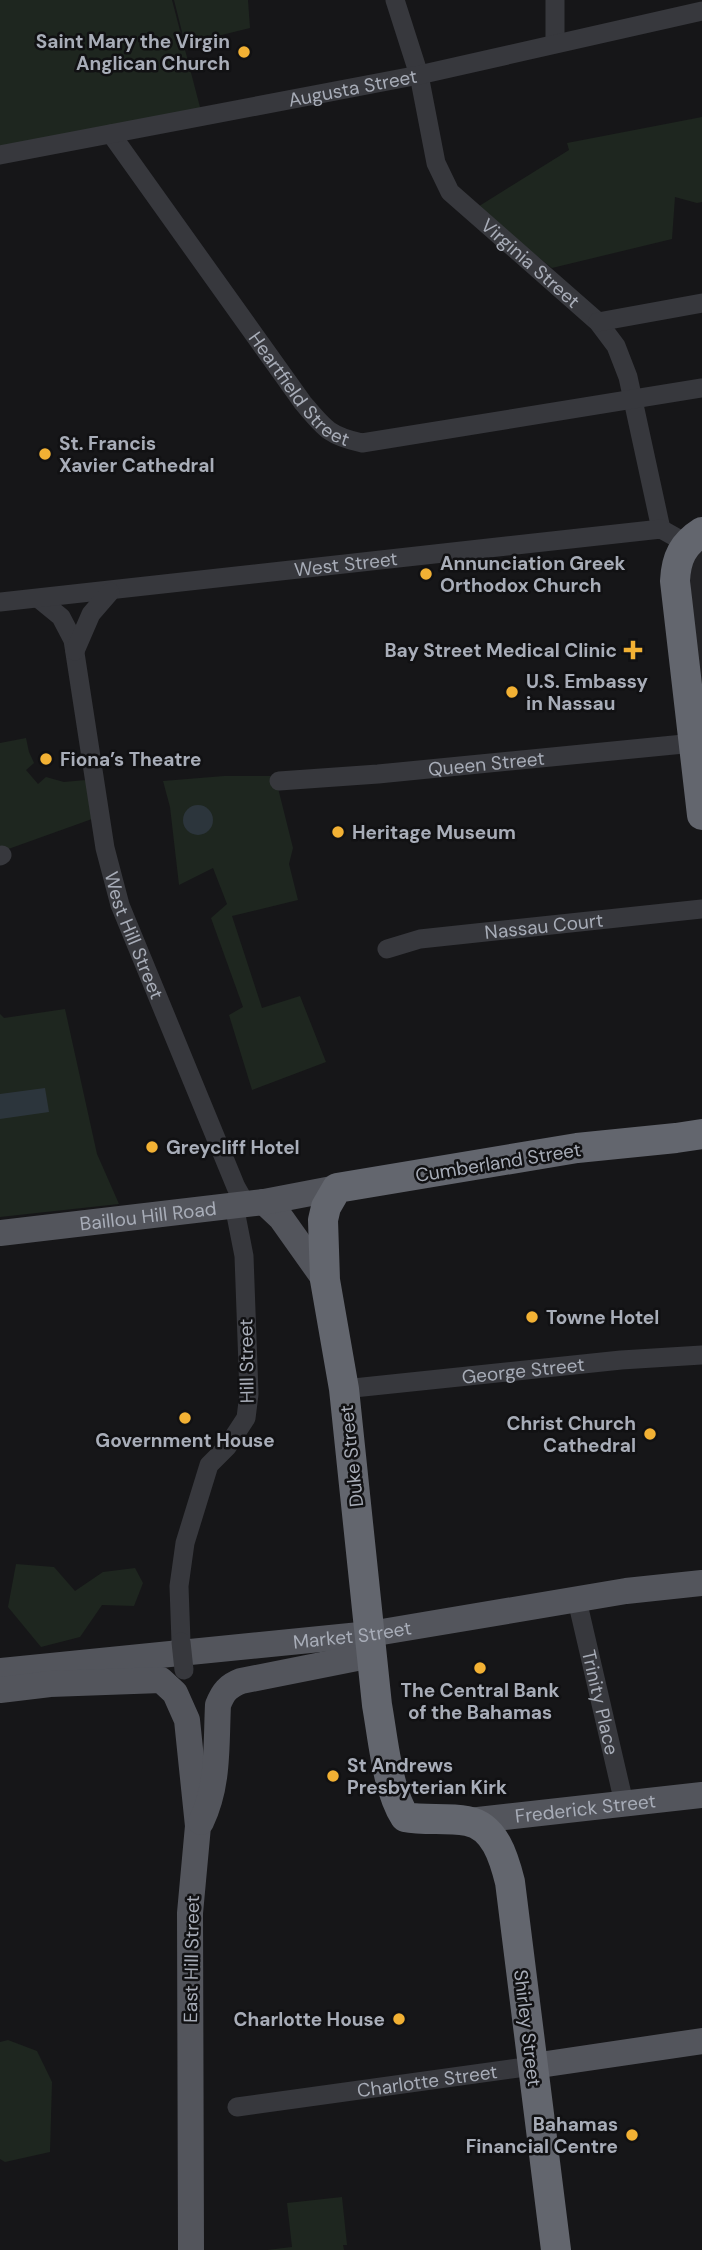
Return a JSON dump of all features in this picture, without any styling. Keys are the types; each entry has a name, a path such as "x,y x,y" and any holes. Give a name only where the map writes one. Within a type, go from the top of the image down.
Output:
{"highway":[{"path":"695,537 677,561 675,581 702,815"},
{"name":"Cumberland Street","path":"337,1188 577,1148 702,1134"},
{"name":"Duke Street","path":"337,1188 326,1207 323,1220 325,1280 344,1389 385,1754 405,1816 469,1821"},
{"name":"Shirley Street","path":"469,1821 495,1839 505,1859 510,1882 556,2250"}],"main road":[{"name":"Cumberland Street","path":"295,1195 337,1188"},
{"name":"Baillou Hill Road","path":"0,1233 295,1195"},
{"name":"Duke Street","path":"248,1203 281,1218 325,1280"},
{"name":"Market Street","path":"0,1671 371,1644 437,1621 626,1591 702,1583"},
{"path":"198,1826 209,1806 215,1779 218,1705 222,1694 230,1685 371,1644"},
{"path":"0,1690 161,1680 175,1693 187,1720"},
{"name":"East Hill Street","path":"187,1720 198,1826 190,1913 191,2250"},
{"name":"Frederick Street","path":"469,1821 702,1795"},
{"name":"Charlotte Street","path":"533,2066 702,2041"}],"street":[{"name":"Virginia Street","path":"396,0 419,75 436,163 450,192 598,322 616,346 628,377 660,529"},
{"path":"555,0 555,43"},
{"name":"Augusta Street","path":"0,155 419,75 702,11"},
{"name":"Heartfield Street","path":"111,134 303,403 327,430 341,439 362,443 702,388"},
{"path":"598,322 702,303"},
{"name":"West Street","path":"0,602 110,592 660,529 677,538 695,537"},
{"path":"75,651 91,614 110,592"},
{"name":"West Hill Street","path":"39,599 61,617 71,635 105,848 120,905 236,1187 248,1203"},
{"name":"Queen Street","path":"279,781 694,743"},
{"name":"Nassau Court","path":"387,949 420,939 702,909"},
{"name":"Hill Street","path":"184,1670 179,1586 185,1543 209,1465 227,1447 246,1418 249,1394 244,1256 248,1203"},
{"name":"George Street","path":"344,1389 621,1360 702,1355"},
{"name":"Trinity Place","path":"577,1600 624,1803"},
{"name":"East Hill Street","path":"184,1670 187,1720"},
{"name":"Charlotte Street","path":"237,2107 533,2066"}],"shaded area":[{"path":"0,0 172,0 201,111 0,146"},
{"path":"174,0 248,0 250,28 185,44"},
{"path":"702,117 702,202 675,197 672,239 552,268 476,208 569,150 567,143"},
{"path":"702,544 702,726 688,553"},
{"path":"26,738 34,763 26,770 38,784 46,777 64,782 86,780 92,819 0,852 0,743"},
{"path":"224,776 275,776 293,848 289,864 298,900 232,916 262,1008 300,996 326,1062 252,1090 229,1015 243,1007 211,918 227,904 213,868 179,885 170,807 163,781"},
{"path":"198,805 208,810 213,820 208,830 198,835 188,830 183,820 188,810"},
{"path":"65,1009 97,1154 119,1204 0,1217 0,1014 4,1018"},
{"path":"45,1088 49,1112 0,1119 0,1094"},
{"path":"16,1564 54,1567 75,1591 103,1572 135,1568 143,1583 134,1606 102,1605 80,1637 41,1647 8,1607"},
{"path":"8,2040 37,2051 52,2082 50,2152 5,2162 0,2159 0,2042"},
{"path":"342,2197 347,2245 343,2245 344,2250 267,2250 292,2247 287,2203"}],"place":[{"name":"Saint Mary the Virgin Anglican Church","path":"244,52"},
{"name":"St. Francis Xavier Cathedral","path":"45,454"},
{"name":"Annunciation Greek Orthodox Church","path":"426,574"},
{"name":"Bay Street Medical Clinic","path":"633,650"},
{"name":"U.S. Embassy in Nassau","path":"512,692"},
{"name":"Fiona’s Theatre","path":"46,759"},
{"name":"Heritage Museum","path":"338,832"},
{"name":"Greycliff Hotel","path":"152,1147"},
{"name":"Towne Hotel","path":"532,1317"},
{"name":"Government House","path":"185,1418"},
{"name":"Christ Church Cathedral","path":"650,1434"},
{"name":"The Central Bank of the Bahamas","path":"480,1668"},
{"name":"St Andrews Presbyterian Kirk","path":"333,1776"},
{"name":"Charlotte House","path":"399,2019"},
{"name":"Bahamas Financial Centre","path":"632,2135"}]}
